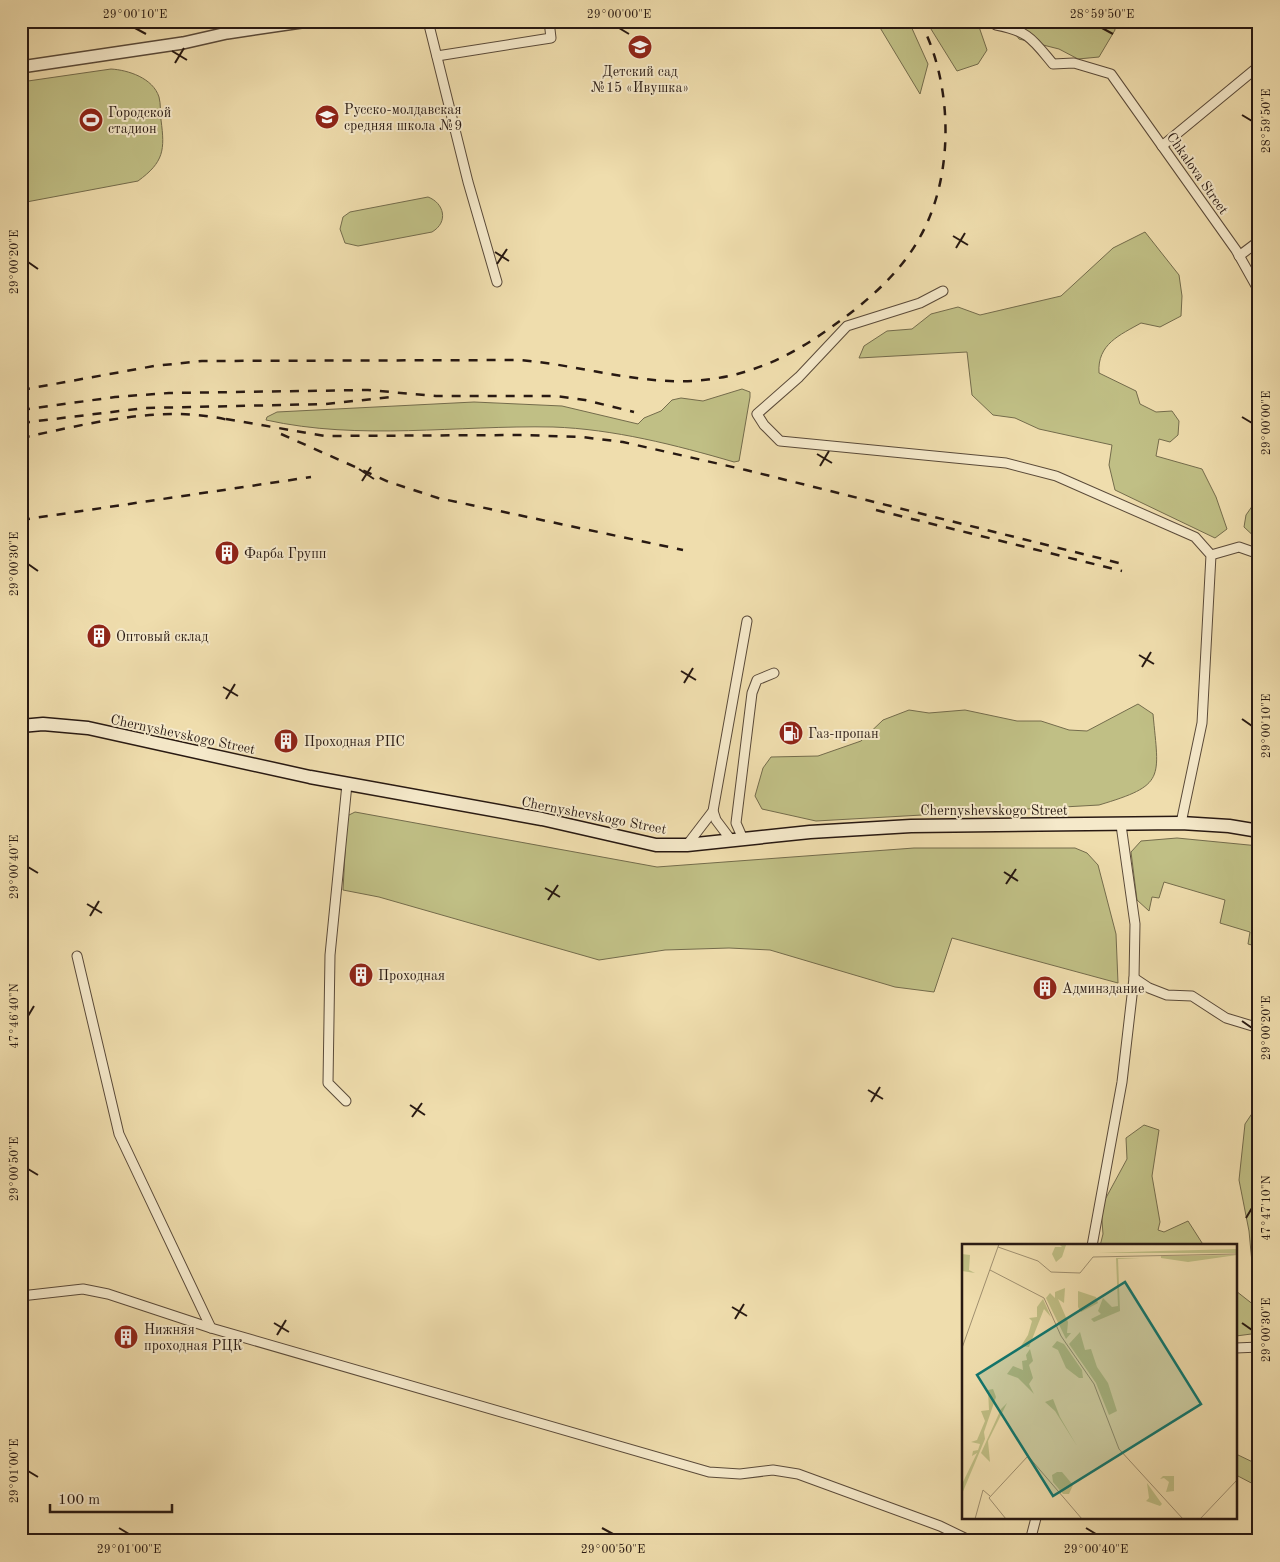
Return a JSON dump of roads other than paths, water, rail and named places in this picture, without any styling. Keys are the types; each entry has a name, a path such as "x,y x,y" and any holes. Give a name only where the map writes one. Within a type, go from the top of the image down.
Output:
{"main road":[{"name":"Chernyshevskogo Street","path":"21,726 43,724 88,728 347,784 542,819 656,845 687,845 895,826 1181,824 1229,826 1259,831"}],"street":[{"path":"21,67 183,43 227,33 308,21"},
{"path":"428,21 468,182 497,282"},
{"path":"438,56 551,38 549,21"},
{"name":"Chkalova Street","path":"996,25 1017,29 1031,38 1054,64 1074,63 1111,74 1239,256 1259,291"},
{"path":"1162,146 1259,66"},
{"path":"1239,256 1259,241"},
{"path":"943,291 920,303 847,326 799,378 758,414 764,424 780,441 1006,463 1056,476 1195,537 1211,556 1202,722 1181,824"},
{"path":"1211,556 1239,547 1259,554"},
{"path":"687,845 712,811 747,621"},
{"path":"737,839 736,824 752,693 757,680 774,673"},
{"path":"346,1100 328,1083 330,955 347,784"},
{"path":"712,811 716,820 737,839"},
{"path":"1092,1244 1122,1082 1134,978 1135,924 1120,825"},
{"path":"77,956 119,1134 212,1328"},
{"path":"1134,978 1149,988 1167,995 1192,996 1226,1018 1259,1028"},
{"path":"21,1296 83,1289 108,1294 212,1328 709,1472 740,1474 773,1470 798,1474 940,1526 972,1541"},
{"path":"1238,1348 1259,1347"},
{"path":"1030,1541 1035,1520"}],"railway":[{"path":"21,390 154,366 202,361 519,360 643,379 668,381 718,378 765,365 809,342 849,314 894,274 920,237 931,212 939,186 944,158 946,129 944,100 939,72 931,46 920,21"},
{"path":"21,410 115,397 169,393 368,390 436,396 556,396 585,400 634,412"},
{"path":"21,423 145,408 326,404 391,397"},
{"path":"21,438 99,422 153,415 180,414 232,421"},
{"path":"226,419 325,436 522,435 582,437 623,442 746,470 1123,564"},
{"path":"281,434 389,482 438,498 683,550"},
{"path":"21,520 311,477"},
{"path":"876,510 1122,571"}],"place":[{"name":"Детский сад №15 «Ивушка»","path":"640,47"},
{"name":"Русско-молдавская средняя школа №9","path":"327,117"},
{"name":"Городской стадион","path":"91,120"},
{"name":"Фарба Групп","path":"227,553"},
{"name":"Оптовый склад","path":"99,636"},
{"name":"Газ-пропан","path":"791,733"},
{"name":"Проходная РПС","path":"286,741"},
{"name":"Проходная","path":"361,975"},
{"name":"Админздание","path":"1045,988"},
{"name":"Нижняя проходная РЦК","path":"126,1337"}]}
